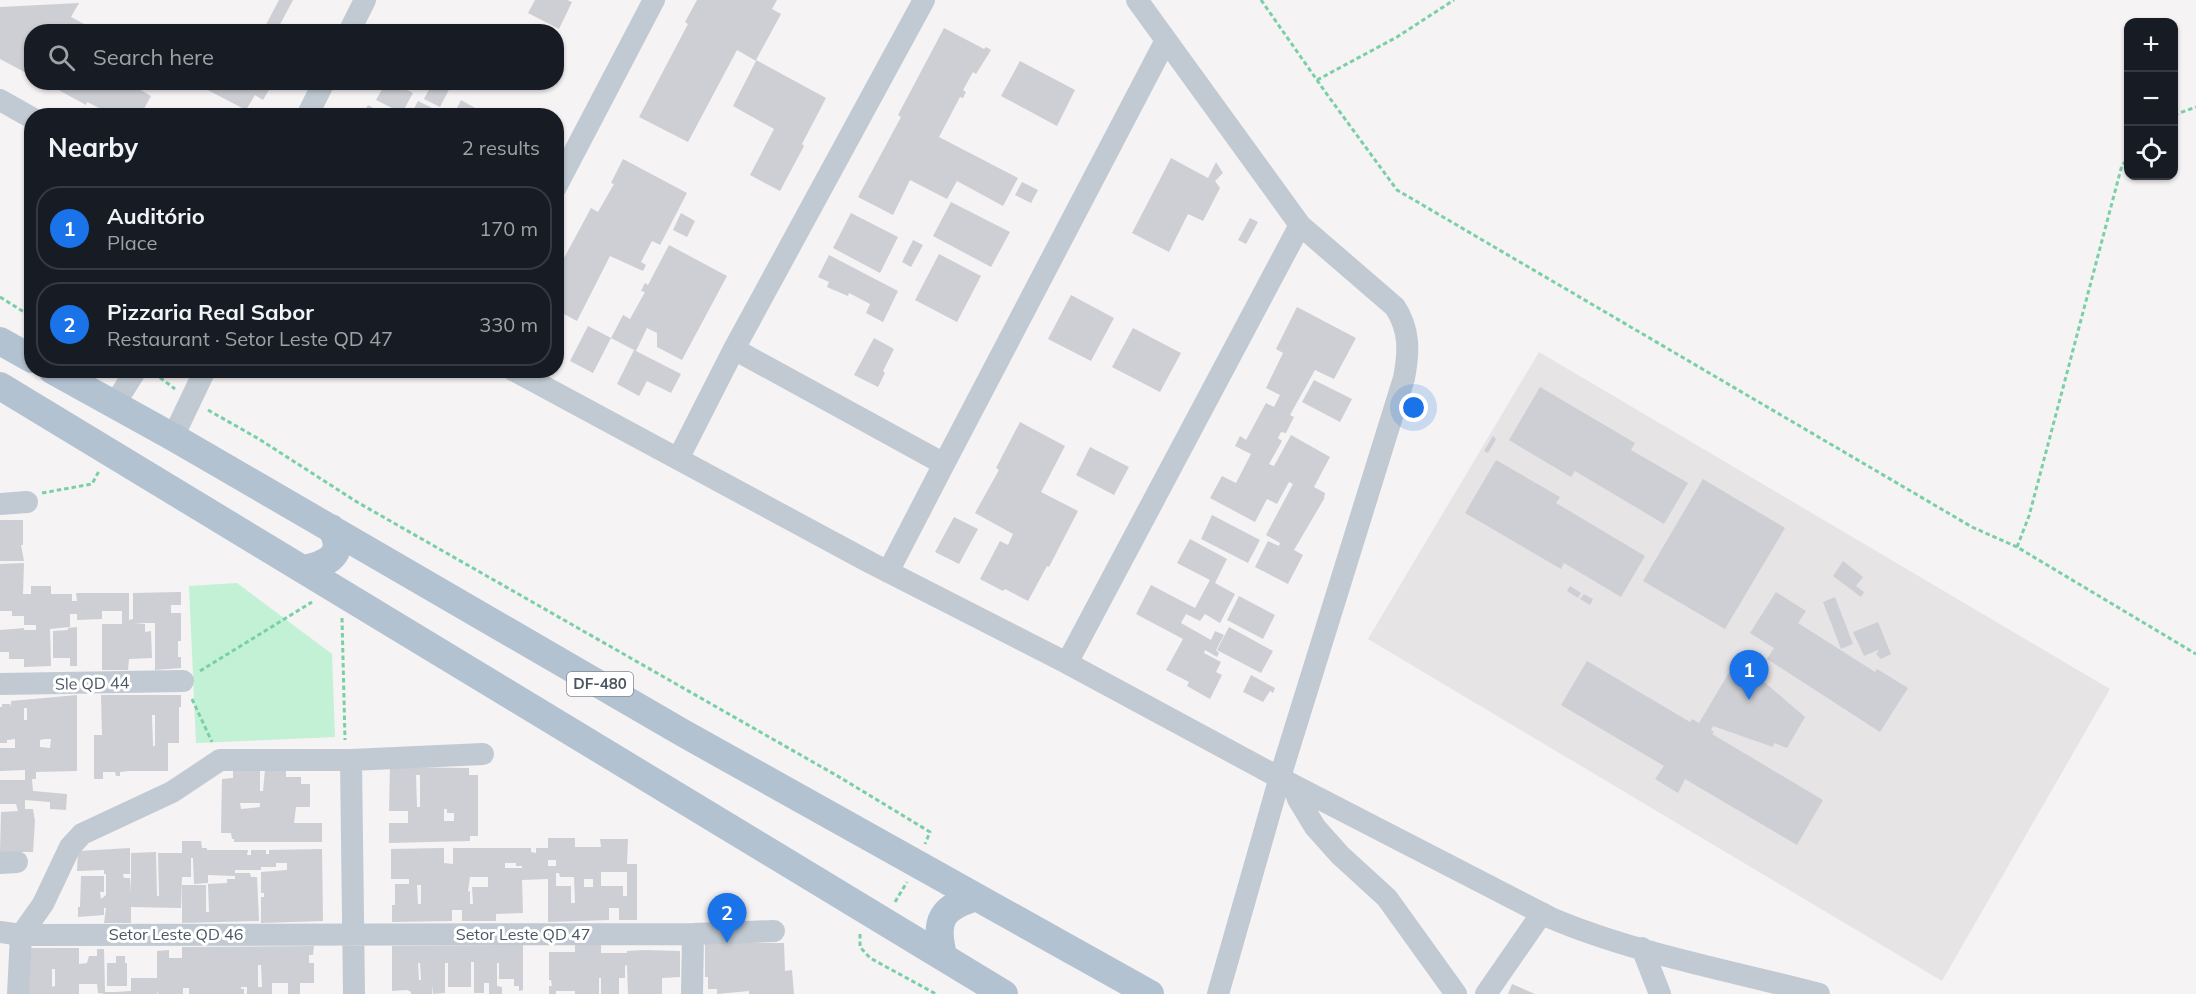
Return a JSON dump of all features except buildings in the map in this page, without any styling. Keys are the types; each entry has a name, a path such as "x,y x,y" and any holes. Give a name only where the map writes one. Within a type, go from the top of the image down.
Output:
{"main road":[{"path":"0,341 24,354"},
{"name":"DF-480","path":"66,378 173,437 683,733 1150,994"},
{"path":"0,386 1004,994"},
{"path":"304,569 328,562 334,555 337,546 336,536 331,528"},
{"path":"943,955 938,939 941,919 947,910 976,897"}],"street":[{"path":"353,24 365,0"},
{"path":"564,173 654,0"},
{"path":"678,459 734,350 924,0"},
{"path":"1137,0 1300,225 1395,307 1407,335 1408,355 1404,378 1286,781 1218,994"},
{"path":"888,572 1166,40"},
{"path":"311,108 320,90"},
{"path":"0,100 24,113"},
{"path":"1067,663 1300,225"},
{"path":"734,350 944,464"},
{"path":"114,405 131,378"},
{"path":"173,437 201,378"},
{"path":"528,378 888,572 1067,663 1286,781 1542,914 1577,929 1642,948 1819,994"},
{"path":"0,504 27,502"},
{"name":"Sle QD 44","path":"0,684 183,681"},
{"path":"18,994 10,934 34,918 50,891 70,847 82,834 172,792 220,760 348,760 483,754"},
{"path":"348,760 354,994"},
{"path":"1286,781 1316,827 1340,855 1387,898 1456,994"},
{"path":"1486,994 1542,914"},
{"name":"Setor Leste QD 47","path":"353,933 693,934 774,931"},
{"name":"Setor Leste QD 46","path":"10,934 353,933"},
{"path":"693,934 693,994"},
{"path":"1642,948 1660,994"}],"path":[{"path":"1261,0 1397,190 1972,527 2017,547 2196,654"},
{"path":"1317,80 1397,37 1455,0"},
{"path":"2178,113 2196,106"},
{"path":"2017,547 2029,516 2124,163"},
{"path":"0,297 24,312"},
{"path":"27,502 40,493 92,484 108,451"},
{"path":"220,760 183,681 343,592"},
{"path":"343,592 348,760"}],"shaded area":[{"path":"1539,352 2110,689 1942,981 1368,639"}],"green space":[{"path":"237,583 332,654 335,737 196,743 189,586"}],"place":[{"name":"Auditório","path":"1749,700"},
{"name":"Pizzaria Real Sabor","path":"727,943"}]}
